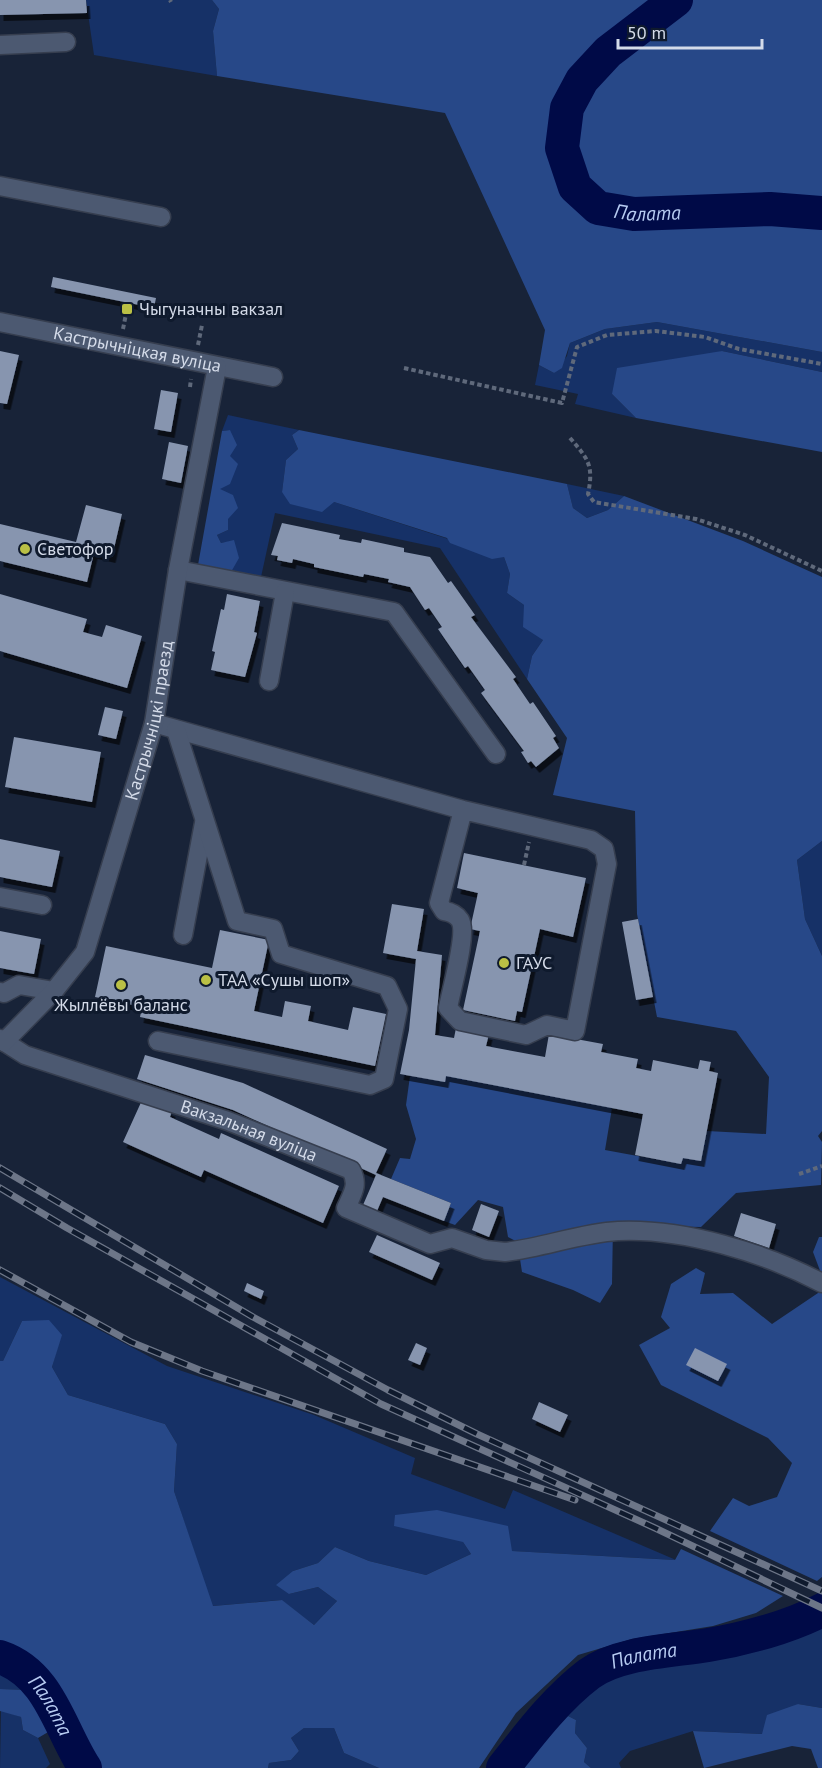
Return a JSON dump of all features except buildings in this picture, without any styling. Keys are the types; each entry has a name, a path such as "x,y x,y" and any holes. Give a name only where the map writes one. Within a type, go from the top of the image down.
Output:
{"street":[{"path":"0,45 66,42"},
{"path":"0,186 161,217"},
{"name":"Кастрычніцкая вуліца","path":"0,322 273,377"},
{"name":"Кастрычніцкі праезд","path":"2,1040 54,991 86,952 154,723 178,570 217,367"},
{"path":"178,570 394,612 496,754"},
{"path":"269,681 285,592"},
{"path":"154,723 463,810 591,840 604,849 607,864 575,1031 547,1025 526,1035 460,1021 448,1008 462,933 461,921 453,912 444,911 439,903 463,810"},
{"path":"158,1041 370,1085 384,1079 398,1009 387,986 281,954 273,929 237,921 176,730"},
{"path":"183,935 204,822"},
{"path":"0,897 42,905"},
{"path":"0,992 19,985 54,991"},
{"name":"Вакзальная вуліца","path":"2,1040 25,1055 228,1121 351,1170 356,1179 355,1188 346,1208 430,1244 452,1238 486,1250 505,1252 619,1231 699,1238 790,1266 822,1283"}],"path":[{"path":"404,368 562,403 576,347 607,335 656,331 705,337 739,348 822,364"},
{"path":"570,438 590,462 592,478 588,494 594,502 696,519 745,535 822,571"},
{"path":"799,1174 822,1166"}],"shaded area":[{"path":"86,0 212,0 219,9 213,31 217,76 94,55"},
{"path":"212,0 822,0 822,352 657,322 605,329 570,343 562,368 554,373 539,365 545,330 445,113 217,76 213,31 219,9"},
{"path":"657,322 822,352 822,372 722,351 612,394 636,418 575,404 578,394 535,385 539,365 554,373 567,356 570,343 605,329"},
{"path":"722,351 822,372 822,452 636,418 612,394 617,368"},
{"path":"228,415 299,430 292,435 298,449 286,460 282,492 334,502 504,557 510,574 507,593 524,605 543,640 532,656 527,679 440,548 275,513 261,577 231,572 234,541 221,543 217,535 228,530 219,488 230,456 230,430 222,431"},
{"path":"230,430 237,445 230,456 238,464 230,484 220,489 233,495 238,508 228,519 228,530 217,535 221,543 234,540 239,558 231,572 198,565 222,431"},
{"path":"299,430 567,484 573,508 587,518 608,510 624,496 743,541 822,577 822,841 797,860 805,919 822,956 822,1131 818,1136 822,1142 821,1185 736,1193 701,1227 613,1225 612,1284 600,1303 573,1290 522,1272 520,1259 525,1246 508,1237 503,1207 478,1200 455,1225 444,1221 451,1203 391,1179 400,1158 410,1159 416,1139 406,1105 410,1076 445,1082 446,1076 612,1108 605,1150 681,1164 683,1158 701,1161 707,1131 766,1134 769,1077 736,1031 657,1017 637,914 635,811 553,795 567,738 527,679 532,656 543,640 523,627 524,605 507,593 510,574 504,557 492,559 450,543 447,538 334,502 322,512 290,504 282,492 286,460 298,449 292,435"},
{"path":"567,484 624,496 608,510 587,518 573,508"},
{"path":"822,841 822,956 805,919 797,860"},
{"path":"819,1237 822,1237 822,1276 813,1252"},
{"path":"696,1268 705,1273 700,1294 733,1293 772,1324 821,1291 822,1276 822,1577 817,1581 710,1531 733,1498 749,1506 777,1497 792,1463 768,1438 661,1385 639,1345 670,1328 661,1317 671,1284"},
{"path":"0,1277 167,1366 314,1415 415,1458 411,1474 505,1509 513,1490 676,1560 511,1551 463,1542 471,1554 426,1575 369,1561 335,1547 318,1563 293,1571 289,1594 318,1587 337,1601 314,1625 281,1600 212,1606 174,1491 177,1444 165,1424 68,1395 52,1367 61,1335 22,1321 3,1361 0,1361"},
{"path":"49,1320 62,1335 52,1367 68,1395 165,1424 177,1444 174,1491 213,1606 282,1600 314,1625 337,1601 318,1587 289,1594 276,1585 293,1571 318,1563 335,1547 369,1561 426,1575 471,1554 463,1542 394,1526 395,1515 437,1510 508,1526 512,1551 675,1560 681,1549 783,1596 756,1613 713,1626 632,1639 578,1655 516,1713 479,1768 379,1768 344,1753 334,1728 304,1728 291,1738 299,1751 291,1760 269,1763 268,1768 102,1768 61,1694 49,1677 35,1661 19,1649 0,1642 0,1361 3,1361 22,1321"},
{"path":"822,1624 822,1708 798,1704 763,1734 693,1731 630,1751 619,1763 621,1768 591,1768 584,1762 587,1748 575,1733 576,1720 566,1715 603,1680 634,1667 714,1654"},
{"path":"0,1673 4,1674 27,1690 0,1689"},
{"path":"0,1689 27,1690 55,1728 38,1738 23,1730 21,1717 0,1711"},
{"path":"798,1704 822,1708 822,1768 818,1768 811,1749 792,1746 704,1768 693,1731 762,1734 767,1715"},
{"path":"1,1710 21,1717 23,1730 38,1738 50,1764 46,1768 0,1768"},
{"path":"566,1715 576,1720 575,1733 587,1748 584,1762 591,1768 521,1768 546,1734"},
{"path":"304,1728 334,1728 344,1753 379,1768 268,1768 269,1763 291,1760 299,1751 291,1738"}],"waterway":[{"name":"Палата","path":"676,0 608,52 582,80 567,108 562,148 575,187 598,208 634,214 770,209 822,213"},
{"name":"Палата","path":"503,1768 554,1706 589,1674 601,1667 631,1657 752,1636 795,1622 822,1610"},
{"name":"Палата","path":"0,1657 17,1665 42,1689 85,1768"}],"railway":[{"path":"0,1168 253,1317 388,1390 477,1434 822,1591"},
{"path":"0,1188 381,1404 655,1528 822,1608"},
{"path":"0,1270 131,1342 202,1371 575,1500"}],"place":[{"name":"Чыгуначны вакзал","path":"127,309"},
{"name":"Светофор","path":"25,549"},
{"name":"ГАУС","path":"504,963"},
{"name":"ТАА «Сушы шоп»","path":"206,980"},
{"name":"Жыллёвы баланс","path":"121,985"}]}
